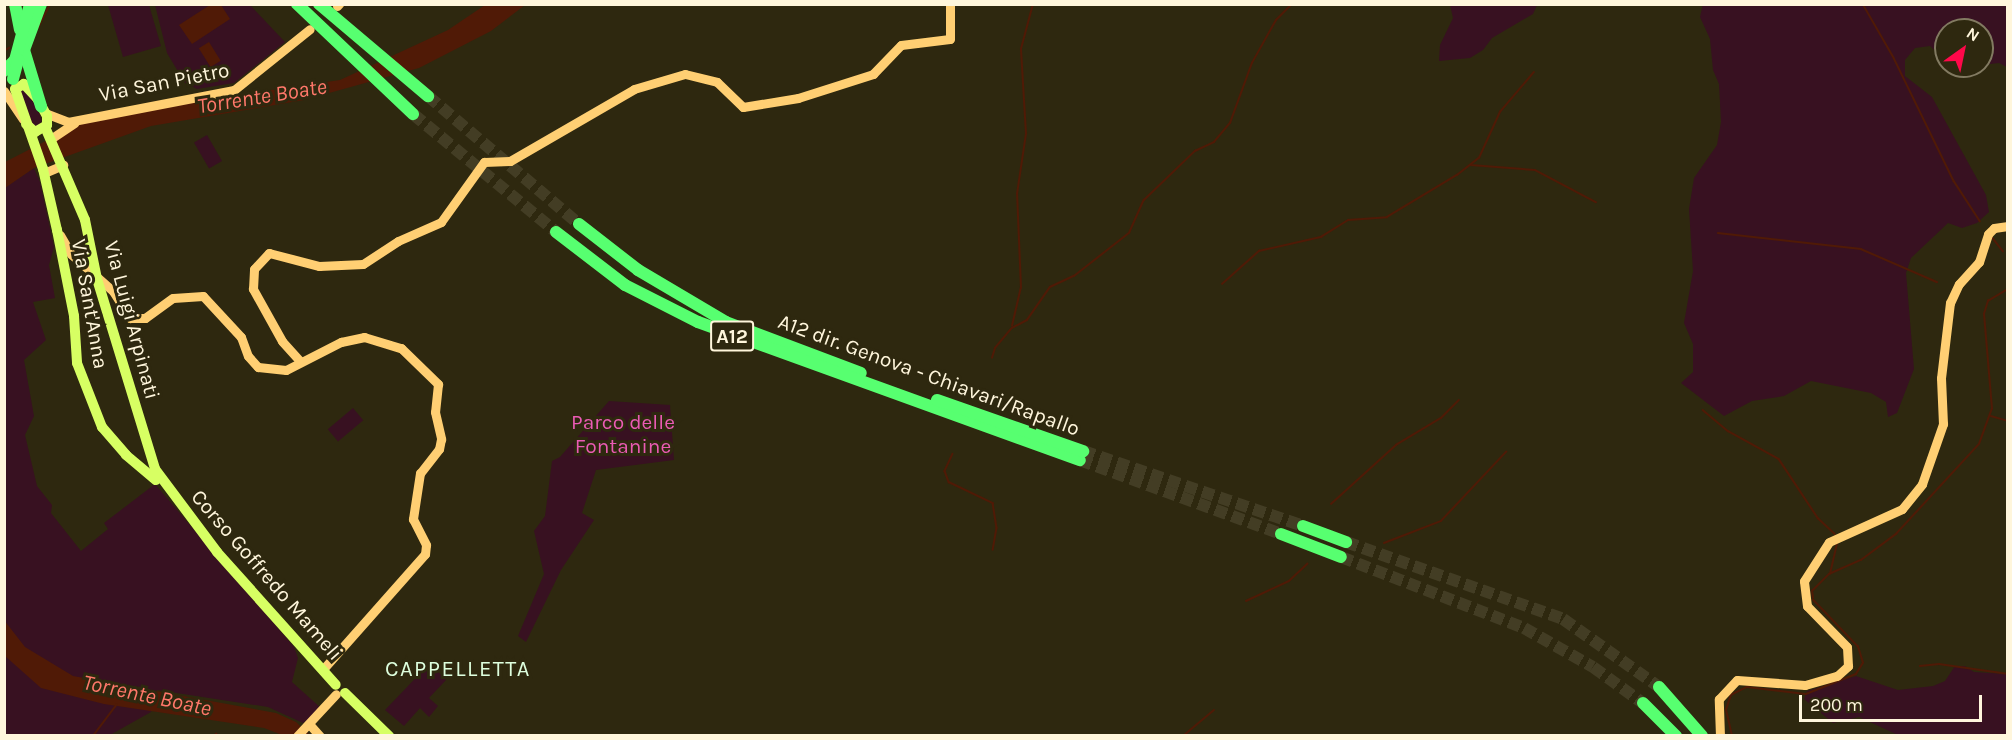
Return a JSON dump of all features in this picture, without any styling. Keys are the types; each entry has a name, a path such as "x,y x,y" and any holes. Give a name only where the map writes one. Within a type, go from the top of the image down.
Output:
{"highway":[{"path":"15,4 27,69 41,105"},
{"path":"7,76 15,60 28,4"},
{"path":"22,35 36,4"},
{"path":"22,35 41,4"},
{"path":"22,35 47,4"},
{"path":"297,4 356,63 413,114"},
{"path":"319,4 429,96"},
{"name":"A12 dir. Genova - Chiavari/Rapallo","path":"579,224 654,281 726,322 927,401 1082,455"},
{"name":"A12","path":"556,232 599,267 663,306 746,341 927,401"},
{"path":"1304,526 1346,542"},
{"path":"1281,534 1341,557"},
{"path":"1659,687 1702,735"},
{"path":"1643,703 1676,735"}],"main road":[{"name":"Via Sant'Anna","path":"7,76 10,90 18,101 43,170 74,316 77,363 102,427 126,455 167,490"},
{"path":"7,76 27,81 41,105 45,127 35,132 26,124"},
{"path":"18,101 15,90 20,84 26,85 41,105"},
{"name":"Via Luigi Arpinati","path":"45,127 52,138 85,220 97,279 151,459 167,490"},
{"name":"Corso Goffredo Mameli","path":"167,490 217,552 324,668 339,691 389,735"}],"street":[{"path":"299,360 277,333 253,289 254,269 269,253 280,253 319,266 363,264 398,241 441,222 461,200 477,167 484,162 510,161 620,96 668,76 685,74 717,82 742,107 798,98 873,74 901,45 950,39 950,4"},
{"name":"Via San Pietro","path":"41,105 63,122 234,90 310,29"},
{"path":"4,91 26,124"},
{"path":"52,138 87,116"},
{"path":"45,127 70,125"},
{"path":"43,170 62,162"},
{"path":"1720,735 1722,692 1737,680 1752,678 1805,685 1837,676 1846,669 1848,651 1807,606 1804,581 1829,542 1873,524 1912,498 1943,424 1941,378 1954,292 1979,262 1988,234 1994,228 2007,226"},
{"path":"57,230 71,254 113,291 126,316 136,320 173,298 203,296 241,337 248,356 258,367 286,370 299,360 341,342 364,337 384,341 414,358 438,384 440,392 435,412 439,449 420,473 413,519 427,549 383,605 324,668"},
{"path":"71,254 91,251"},
{"path":"297,735 339,691"},
{"path":"309,725 320,735"}],"green space":[{"path":"1450,4 1537,5 1533,14 1492,38 1483,50 1470,58 1439,61 1440,45 1453,18"},
{"path":"1703,4 2007,5 2007,67 1999,63 1994,64 1994,18 1934,18 1934,50 1930,46 1915,48 1905,60 1905,76 1932,97 1986,195 1989,212 1977,223 1962,228 1948,223 1911,258 1906,273 1914,369 1897,413 1888,417 1886,402 1871,393 1811,381 1784,396 1752,401 1724,416 1681,383 1693,372 1693,344 1684,323 1693,271 1689,209 1694,178 1717,145 1721,122 1719,84 1713,70 1710,39 1700,17"},
{"path":"108,5 149,5 161,46 123,57"},
{"path":"155,5 250,5 285,42 234,83 197,89 185,83 167,53"},
{"path":"19,89 30,93 42,120 39,126 33,126"},
{"path":"207,135 222,161 209,168 194,142"},
{"path":"34,168 40,182 54,247 49,265 55,298 33,302 46,340 24,360 34,416 25,435 37,486 52,505 51,513 81,551 108,529 104,523 155,484 294,647 298,658 292,682 322,709 303,723 268,707 157,690 151,712 110,735 5,735 4,188"},
{"name":"Parco delle Fontanine","path":"609,401 670,405 674,460 596,470 582,513 594,520 561,570 526,642 518,636 544,574 534,531 545,516 552,461 560,457"},
{"path":"353,408 363,420 338,441 328,429"},
{"path":"430,663 446,680 429,698 438,706 429,717 420,708 404,726 385,710"},
{"path":"1955,666 1965,666 1974,672 2007,674 2007,735 1898,735 1859,717 1833,723 1804,699 1807,691 1856,676 1898,690 1933,686 1945,681"}],"water":[{"path":"210,5 221,5 230,19 192,44 179,25"},
{"name":"Torrente Boate","path":"485,5 525,5 491,31 419,68 304,100 151,126 34,168 5,188 5,162 73,127 120,112 340,80 448,30"},
{"path":"209,42 221,61 210,67 199,48"},
{"name":"Torrente Boate","path":"4,620 25,647 73,676 276,713 296,722 310,735 282,735 264,728 104,704 41,688 5,656"}],"waterway":[{"path":"38,28 50,4"},
{"path":"1012,326 1021,288 1017,194 1026,134 1021,49 1033,4"},
{"path":"992,358 995,348 1012,328 1027,320 1050,287 1074,276 1129,233 1144,200 1195,151 1214,142 1230,123 1252,63 1276,20 1292,4"},
{"path":"1863,4 1894,58 1954,181 1980,221"},
{"path":"4,51 9,48"},
{"path":"1222,284 1259,251 1321,237 1348,220 1387,217 1457,175 1479,158 1500,112 1534,72"},
{"path":"1471,165 1535,170 1596,202"},
{"path":"1718,233 1861,249 1937,282"},
{"path":"1992,237 2003,251"},
{"path":"1813,598 1812,591 1829,574 1861,560 1896,534 1979,444 1992,409 1984,314 1988,301 2008,289"},
{"path":"1331,504 1396,445 1441,418 1459,400"},
{"path":"1703,410 1728,431 1779,459 1818,518 1835,534"},
{"path":"1991,416 2008,421"},
{"path":"1384,543 1441,521 1506,452"},
{"path":"953,454 945,471 949,482 993,503 997,528 993,550"},
{"path":"1830,574 1837,543"},
{"path":"1246,601 1289,581 1307,564"},
{"path":"1732,736 1726,710 1731,695 1747,687 1806,694 1856,674 1863,663 1858,647 1813,600"},
{"path":"1920,666 1939,664 2008,674"},
{"name":"Torrente Boate","path":"93,736 116,705"},
{"path":"1183,736 1214,710"}],"tunnel":[{"path":"428,96 579,224"},
{"path":"413,114 556,232"},
{"path":"1083,451 1303,526"},
{"path":"1080,460 1281,534"},
{"path":"1346,542 1563,619 1659,687"},
{"path":"1341,557 1524,628 1593,667 1643,703"}],"district":[{"name":"CAPPELLETTA","path":"458,670"}]}
